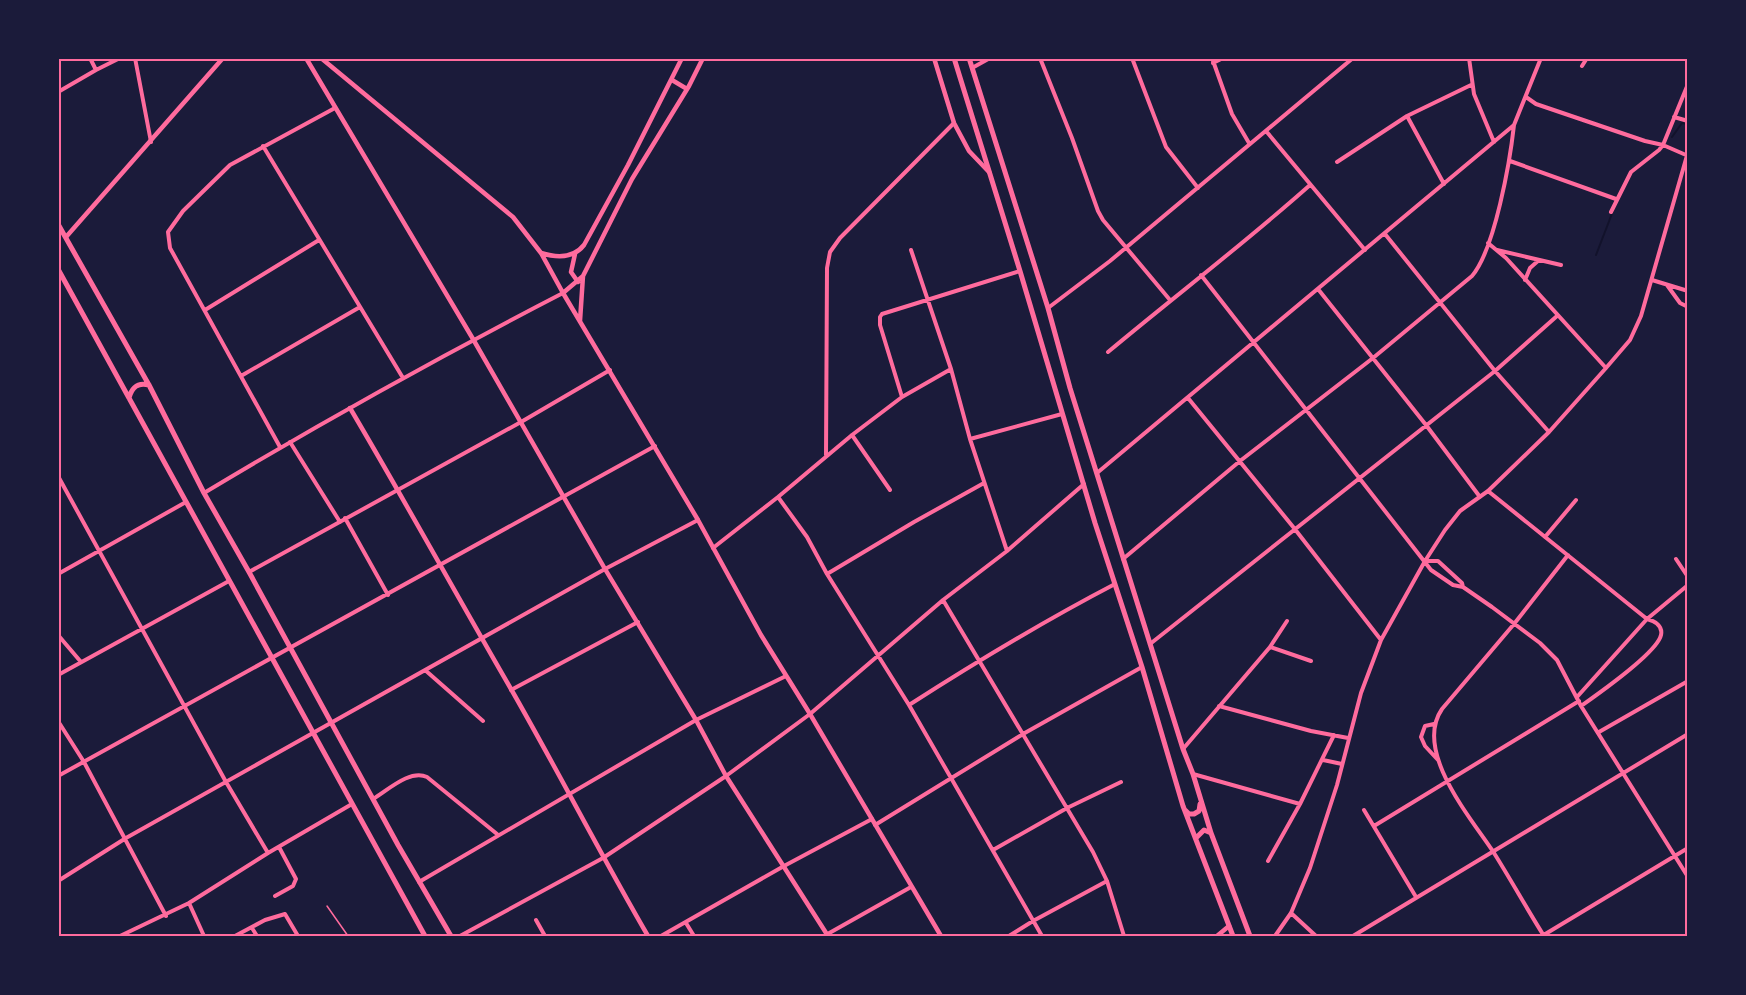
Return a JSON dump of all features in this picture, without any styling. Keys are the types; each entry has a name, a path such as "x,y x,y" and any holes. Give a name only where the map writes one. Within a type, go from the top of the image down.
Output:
{"main road":[{"path":"954,58 1183,806 1233,936"},
{"path":"969,58 1048,308 1070,388 1149,645 1200,801 1250,936"},
{"path":"58,224 149,385 204,493 451,936"},
{"path":"58,269 425,936"},
{"path":"129,398 130,392 137,384 149,385"},
{"path":"1183,806 1189,814 1194,814 1199,809 1200,801"},
{"path":"1196,838 1204,830 1211,832"}],"street":[{"path":"90,58 96,70"},
{"path":"58,92 120,58"},
{"path":"135,58 151,142"},
{"path":"66,237 223,58"},
{"path":"306,58 565,496 605,569 696,720 726,776 826,936 911,887"},
{"path":"321,58 513,217 541,253 698,520 737,593 941,936"},
{"path":"541,253 559,257 574,254 584,245 682,58"},
{"path":"204,493 280,447 473,339 563,293 578,282 632,179 703,58"},
{"path":"934,58 954,123 969,151 989,172"},
{"path":"972,68 990,58"},
{"path":"1040,58 1098,211 1170,300"},
{"path":"1132,58 1166,147 1198,188"},
{"path":"1223,58 1213,61 1232,114 1250,143"},
{"path":"1344,58 1347,63"},
{"path":"1048,308 1101,269 1353,58"},
{"path":"1469,58 1471,85 1494,142"},
{"path":"1123,559 1240,461 1373,358 1477,270 1488,243 1510,161 1514,124 1541,58"},
{"path":"1582,66 1587,58"},
{"path":"672,80 687,88"},
{"path":"1611,212 1631,172 1663,145 1688,84"},
{"path":"1337,162 1407,116 1471,85"},
{"path":"1275,936 1291,913 1310,868 1361,693 1381,640 1425,561 1460,511 1488,491 1549,432 1630,340 1636,329 1652,280 1687,153 1536,104 1526,97"},
{"path":"280,447 170,248 168,232 183,211 222,171 263,146 335,108"},
{"path":"1407,116 1444,184"},
{"path":"1674,117 1688,121"},
{"path":"826,455 827,268 830,252 840,238 954,123"},
{"path":"1097,473 1514,124"},
{"path":"1266,131 1365,250"},
{"path":"263,146 403,378"},
{"path":"1510,161 1616,199"},
{"path":"1108,352 1201,275 1247,241 1310,185"},
{"path":"1384,234 1495,371 1549,432"},
{"path":"205,310 320,239"},
{"path":"1488,243 1606,368"},
{"path":"911,250 929,300 970,440 1007,551"},
{"path":"1497,250 1561,265"},
{"path":"574,254 571,272 578,282"},
{"path":"1525,280 1530,268 1539,260"},
{"path":"902,397 880,325 880,317 886,312 1020,271"},
{"path":"1201,275 1431,570 1453,585 1463,587 1540,643 1557,660 1579,701 1688,877"},
{"path":"580,321 583,276"},
{"path":"1652,280 1688,291"},
{"path":"1666,285 1680,303 1688,307"},
{"path":"1318,289 1480,497"},
{"path":"241,376 360,307"},
{"path":"1149,645 1495,371 1557,316"},
{"path":"713,548 778,497 826,455 902,397 951,369"},
{"path":"249,572 521,422 610,370"},
{"path":"1188,398 1294,528 1381,640"},
{"path":"351,408 648,936"},
{"path":"970,440 1062,414"},
{"path":"852,435 890,490"},
{"path":"290,442 340,522"},
{"path":"58,776 272,660 655,446"},
{"path":"58,476 226,782 268,853"},
{"path":"827,574 984,483"},
{"path":"460,936 603,858 726,776 810,714 943,600 1007,551 1084,484"},
{"path":"1374,826 1579,701 1641,659 1661,634 1657,624 1647,619 1488,491"},
{"path":"778,497 807,537 827,574 909,705 1042,936"},
{"path":"1545,537 1576,500"},
{"path":"58,574 186,502"},
{"path":"345,518 388,595"},
{"path":"58,881 126,838 312,733 605,569 698,520"},
{"path":"1568,555 1514,624 1442,709 1434,724 1434,741 1447,782 1494,853 1543,936 1688,848"},
{"path":"1676,559 1688,577"},
{"path":"1425,561 1438,561 1462,583 1463,587"},
{"path":"58,675 229,581"},
{"path":"909,705 979,660 1115,584"},
{"path":"1579,701 1647,619 1688,585"},
{"path":"943,600 1093,852 1107,881 1124,936"},
{"path":"1183,749 1270,647 1287,621"},
{"path":"511,690 638,622"},
{"path":"58,635 81,662"},
{"path":"1270,647 1311,661"},
{"path":"875,825 1023,734 1142,666"},
{"path":"425,670 483,721"},
{"path":"419,882 497,834 696,720 786,676"},
{"path":"1599,732 1688,681"},
{"path":"1219,706 1348,738"},
{"path":"58,721 84,762 166,916"},
{"path":"1434,724 1425,726 1421,737 1425,746 1439,760"},
{"path":"1353,936 1688,734"},
{"path":"1268,861 1300,804 1334,735"},
{"path":"1323,760 1342,764"},
{"path":"1193,774 1300,804"},
{"path":"373,799 413,775 422,775 428,777 497,834"},
{"path":"993,850 1067,808 1121,782"},
{"path":"120,936 166,916 189,903 351,804"},
{"path":"1364,810 1416,897"},
{"path":"661,936 872,819"},
{"path":"275,896 293,886 296,879 279,847"},
{"path":"1009,936 1107,881"},
{"path":"189,903 204,936"},
{"path":"1291,913 1316,936"},
{"path":"235,936 285,914 298,936"},
{"path":"536,920 545,936"},
{"path":"686,923 694,936"},
{"path":"1217,936 1229,926"},
{"path":"252,928 257,936"}],"lane":[{"path":"327,906 348,936"}],"waterway":[{"path":"1672,137 1682,123 1688,124"},
{"path":"1596,255 1613,211"}]}
